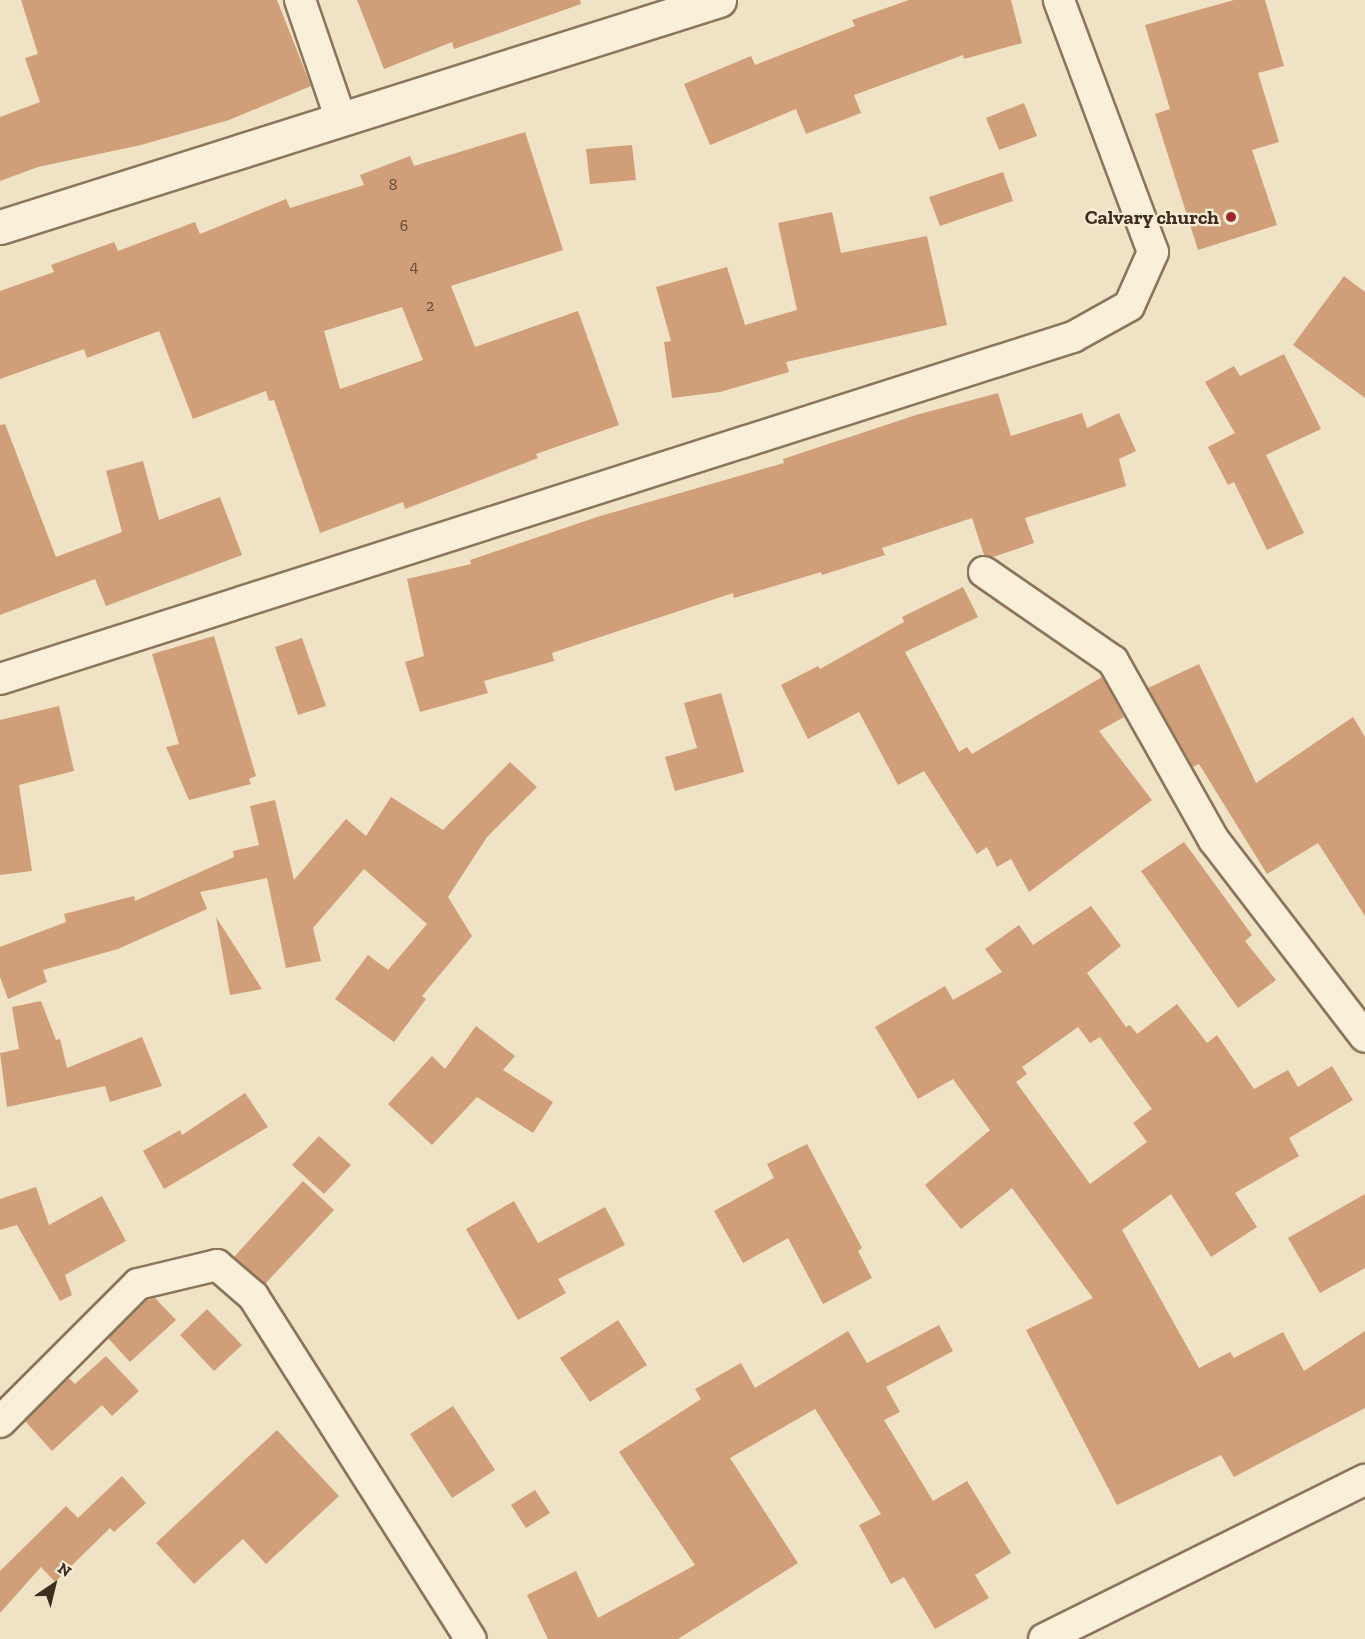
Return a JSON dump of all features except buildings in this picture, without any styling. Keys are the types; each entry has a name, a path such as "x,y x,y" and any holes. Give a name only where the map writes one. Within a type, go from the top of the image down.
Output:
{"main road":[{"path":"0,227 719,0"}],"street":[{"path":"300,0 341,120"},
{"path":"0,679 1073,338 1129,306 1153,252 1059,0"},
{"path":"984,572 1113,661 1214,840 1365,1036"},
{"path":"0,1422 138,1284 217,1265 253,1296 471,1639"},
{"path":"1044,1639 1365,1480"}],"place":[{"name":"Calvary church","path":"1231,217"}]}
